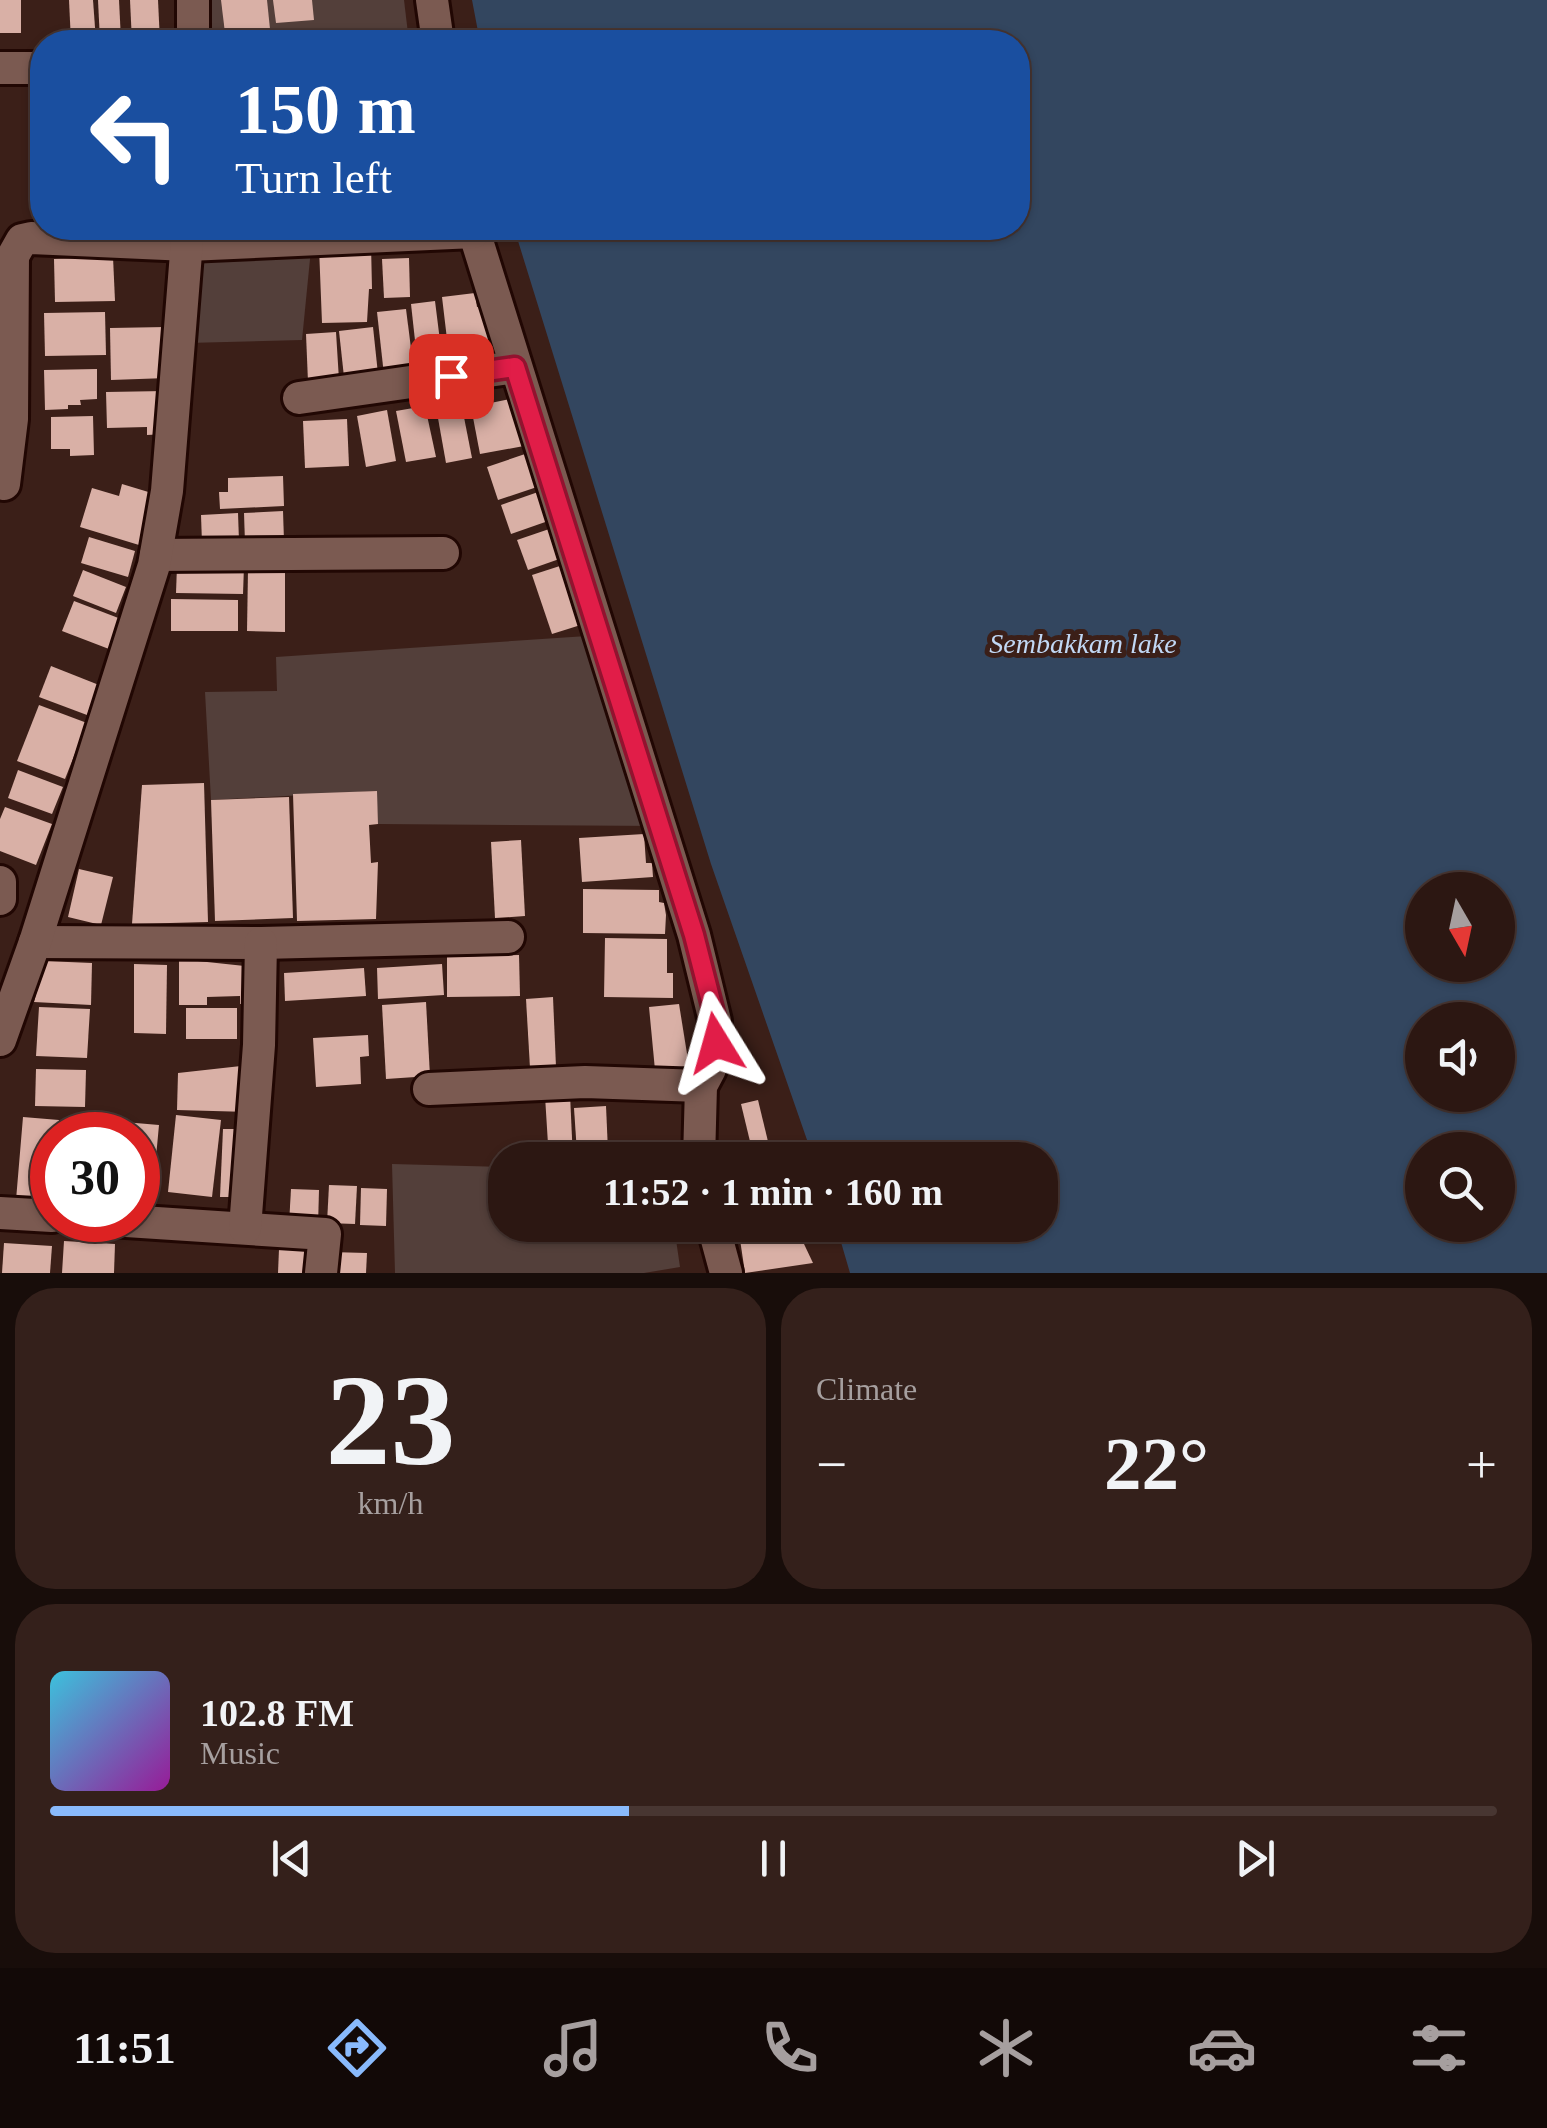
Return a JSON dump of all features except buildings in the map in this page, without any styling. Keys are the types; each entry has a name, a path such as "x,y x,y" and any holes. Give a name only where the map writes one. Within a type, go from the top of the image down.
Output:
{"street":[{"path":"193,0 193,30"},
{"path":"432,0 436,30"},
{"path":"0,68 30,68"},
{"path":"4,484 12,419 14,256 18,244 30,238"},
{"path":"0,1040 36,942 156,555 166,491 188,240"},
{"path":"477,240 694,935 716,1021 716,1043 701,1086 699,1142"},
{"path":"299,398 515,367"},
{"path":"156,555 443,553"},
{"path":"0,882 0,899"},
{"path":"36,942 261,943 508,936"},
{"path":"245,1228 259,1045 261,943"},
{"path":"429,1089 585,1082 701,1086"},
{"path":"0,1213 30,1215"},
{"path":"160,1223 325,1234 321,1273"},
{"path":"718,1242 726,1273"}],"shaded area":[{"path":"197,0 404,0 408,30 195,30"},
{"path":"312,240 302,340 187,343 187,254"},
{"path":"602,635 661,826 378,824 376,791 211,800 205,692 277,691 276,657"},
{"path":"392,1164 488,1167 488,1242 676,1242 680,1267 644,1273 395,1273"}],"water":[{"name":"Sembakkam lake","path":"472,0 1547,0 1547,1273 850,1273 841,1242 1058,1242 1058,1142 808,1142 711,864 518,240 1030,240 1030,30 478,30"}],"route":[{"path":"451,376 515,367 694,935 716,1021 716,1043"}]}
